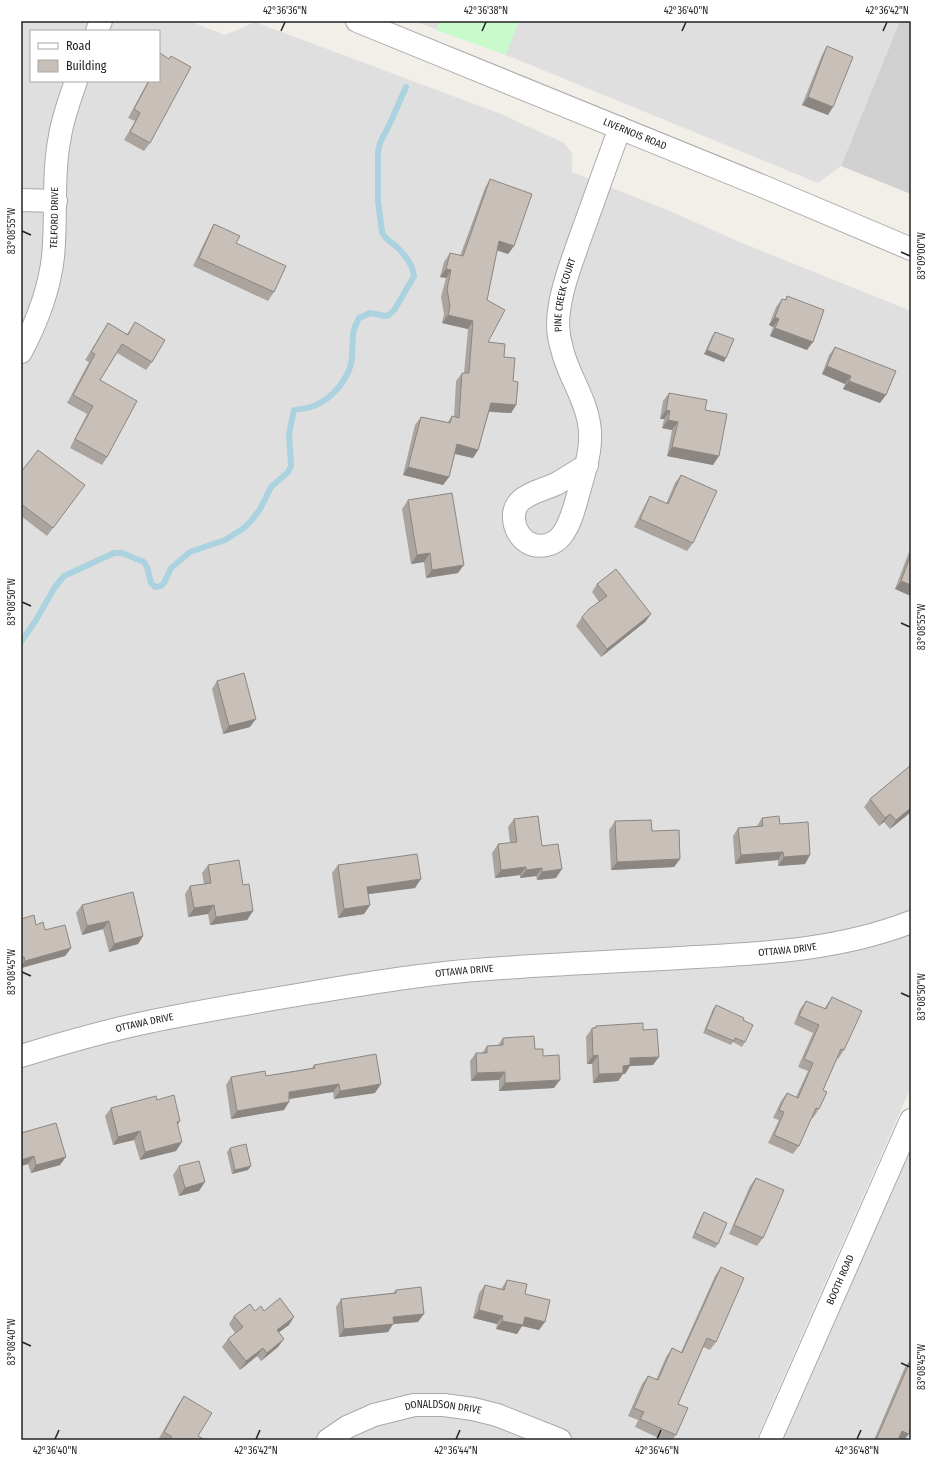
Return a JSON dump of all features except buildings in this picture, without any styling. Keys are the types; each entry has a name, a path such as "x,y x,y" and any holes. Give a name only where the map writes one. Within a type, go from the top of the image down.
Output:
{"street":[{"name":"LIVERNOIS ROAD","path":"357,21 767,188 911,249"},
{"name":"TELFORD DRIVE","path":"21,352 40,315 48,289 53,257 59,137 76,82"},
{"name":"PINE CREEK COURT","path":"587,465 590,447 590,423 586,408 562,349 559,311 564,288 600,181 620,128"},
{"path":"21,200 56,201"},
{"name":"OTTAWA DRIVE","path":"21,1056 77,1039 147,1022 362,984 488,969 726,956 800,950 843,943 896,928 911,922"},
{"name":"BOOTH ROAD","path":"770,1440 911,1120"},
{"name":"DONALDSON DRIVE","path":"328,1440 347,1427 374,1415 414,1405 444,1405 473,1409 497,1415 560,1440"}],"shaded area":[{"path":"21,21 189,21 225,35 255,22 501,114 564,143 572,153 572,172 911,311 911,1087 756,1440 21,1440"},
{"path":"414,21 900,21 841,166 818,183 506,55"},
{"path":"900,21 911,21 911,194 841,166"},
{"path":"911,1145 911,1440 781,1440"}],"green space":[{"path":"439,21 519,21 506,55 436,30"}],"waterway":[{"path":"21,642 55,587 64,576 114,553 122,553 144,562 147,567 151,583 155,587 161,586 171,568 190,552 225,540 244,528 260,509 271,487 288,472 291,466 289,434 294,410 309,407 324,401 339,387 343,382 351,364 353,333 359,318 370,313 385,316 389,315 395,309 414,276 412,268 406,257 383,235 378,201 378,152 380,143 406,87"}]}
